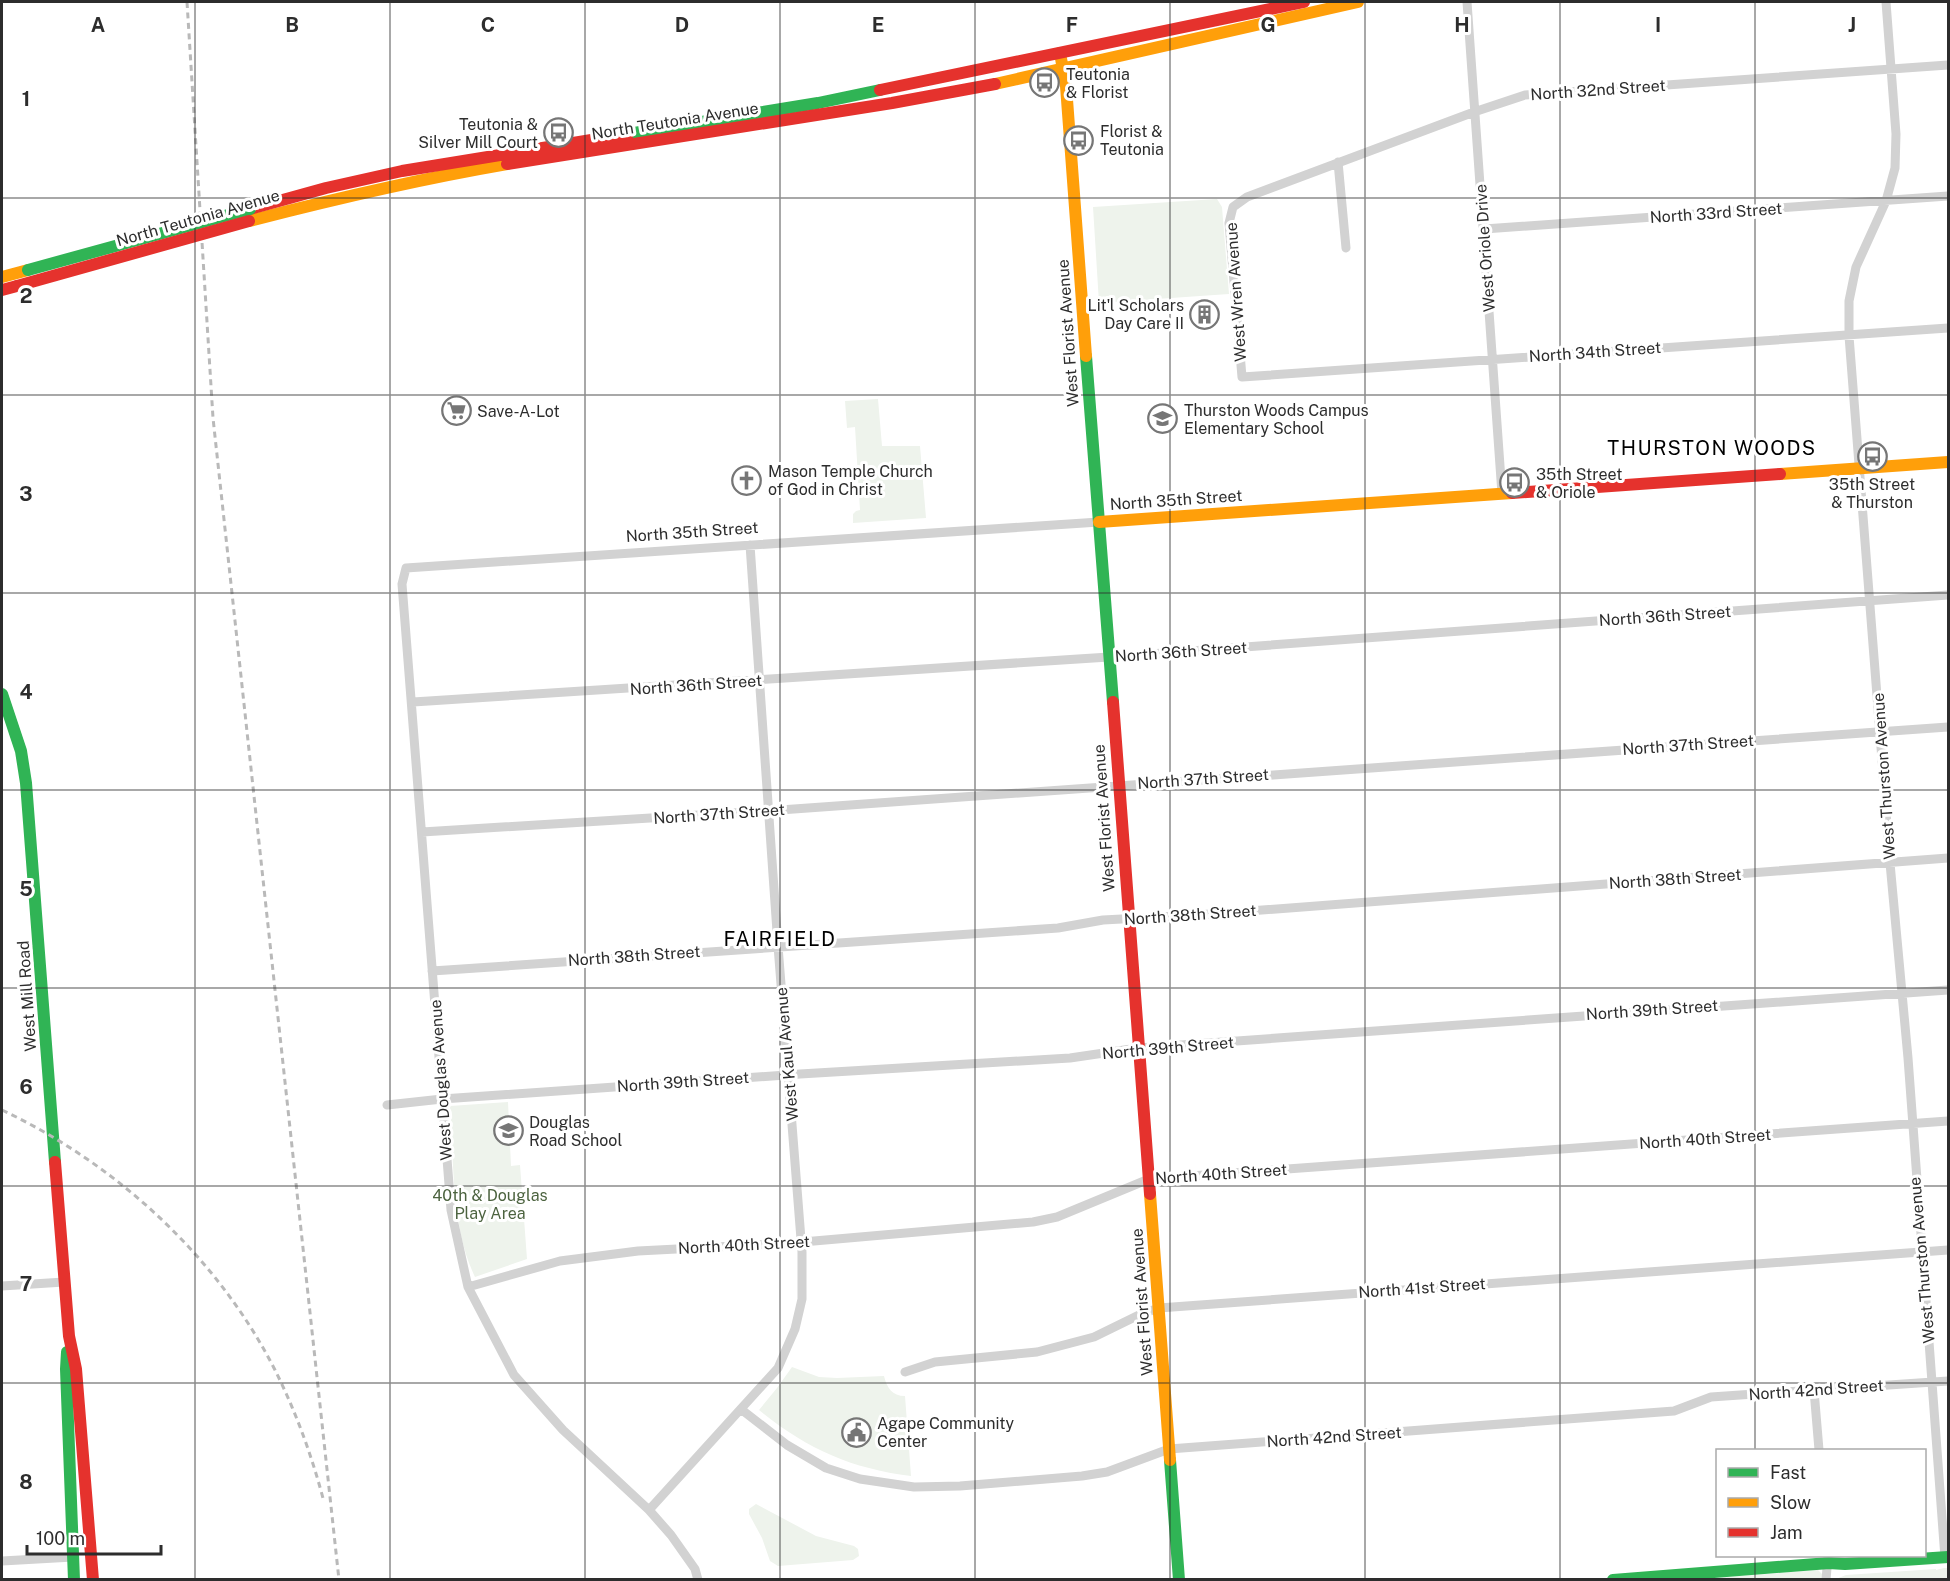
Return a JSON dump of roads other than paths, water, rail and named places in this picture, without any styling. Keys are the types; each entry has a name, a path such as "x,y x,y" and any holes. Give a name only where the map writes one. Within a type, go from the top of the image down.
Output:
{"main road":[{"name":"North Teutonia Avenue","path":"2,290 250,215 326,188 402,171 784,109 1304,2"},
{"name":"North Teutonia Avenue","path":"2,277 250,215 451,174 894,103 1063,69 1342,3 1358,2"},
{"name":"West Florist Avenue","path":"1060,53 1066,86 1179,1580"},
{"name":"North 35th Street","path":"1099,522 1948,462"},
{"name":"West Mill Road","path":"2,694 21,751 26,783 64,1282 69,1336 76,1369 93,1580"},
{"name":"West Mill Road","path":"69,1336 66,1369 74,1580"},
{"path":"1613,1580 1829,1559 1845,1564 1947,1557"}],"street":[{"name":"West Oriole Drive","path":"1467,2 1502,494"},
{"name":"West Thurston Avenue","path":"1886,2 1892,69 1895,168 1886,201 1856,267 1849,301 1849,336 1947,1557"},
{"name":"North 32nd Street","path":"1233,207 1247,196 1525,95 1948,65"},
{"path":"1338,162 1346,248"},
{"name":"North 33rd Street","path":"1484,229 1948,196"},
{"name":"West Wren Avenue","path":"1233,207 1229,223 1242,376"},
{"name":"North 34th Street","path":"1242,376 1948,328"},
{"name":"North 35th Street","path":"406,568 1099,522"},
{"name":"West Kaul Avenue","path":"649,1510 778,1368 795,1329 802,1299 801,1242 758,681 750,545"},
{"name":"West Douglas Avenue","path":"406,568 402,584 413,702 450,1210 468,1287 513,1375 563,1430 649,1510 671,1535 694,1569 698,1580"},
{"name":"North 36th Street","path":"413,702 1108,657 1948,595"},
{"name":"North 37th Street","path":"422,832 769,811 1948,727"},
{"name":"North 38th Street","path":"432,971 1058,928 1103,920 1948,858"},
{"name":"North 39th Street","path":"387,1105 789,1074 1066,1058 1138,1048 1948,990"},
{"name":"North 40th Street","path":"468,1287 560,1261 638,1251 801,1242 1033,1222 1057,1217 1149,1179 1948,1121"},
{"name":"North 41st Street","path":"905,1372 935,1362 1037,1352 1094,1337 1141,1314 1159,1308 1948,1250"},
{"path":"2,1286 64,1282"},
{"name":"North 42nd Street","path":"741,1410 787,1445 826,1468 860,1479 914,1487 960,1486 1107,1472 1169,1449 1674,1411 1711,1397 1948,1381"},
{"path":"1814,1390 1819,1449"},
{"path":"2,1561 73,1557"},
{"path":"1826,1580 1829,1559"}],"railway":[{"path":"187,2 213,418 339,1580"},
{"path":"2,1110 85,1157 123,1186 160,1218 224,1289 251,1328 283,1386 303,1434 324,1502"}],"place":[{"name":"Teutonia & Florist","path":"1045,83"},
{"name":"Teutonia & Silver Mill Court","path":"559,133"},
{"name":"Florist & Teutonia","path":"1079,140"},
{"name":"Lit'l Scholars Day Care II","path":"1205,314"},
{"name":"Save-A-Lot","path":"456,411"},
{"name":"Thurston Woods Campus Elementary School","path":"1163,419"},
{"name":"35th Street & Thurston","path":"1872,456"},
{"name":"Mason Temple Church of God in Christ","path":"747,480"},
{"name":"35th Street & Oriole","path":"1515,483"},
{"name":"Douglas Road School","path":"508,1131"},
{"name":"Agape Community Center","path":"856,1432"}],"district":[{"name":"THURSTON WOODS","path":"1712,448"},
{"name":"FAIRFIELD","path":"780,939"}],"park label":[{"name":"40th & Douglas Play Area","path":"490,1204"}]}
